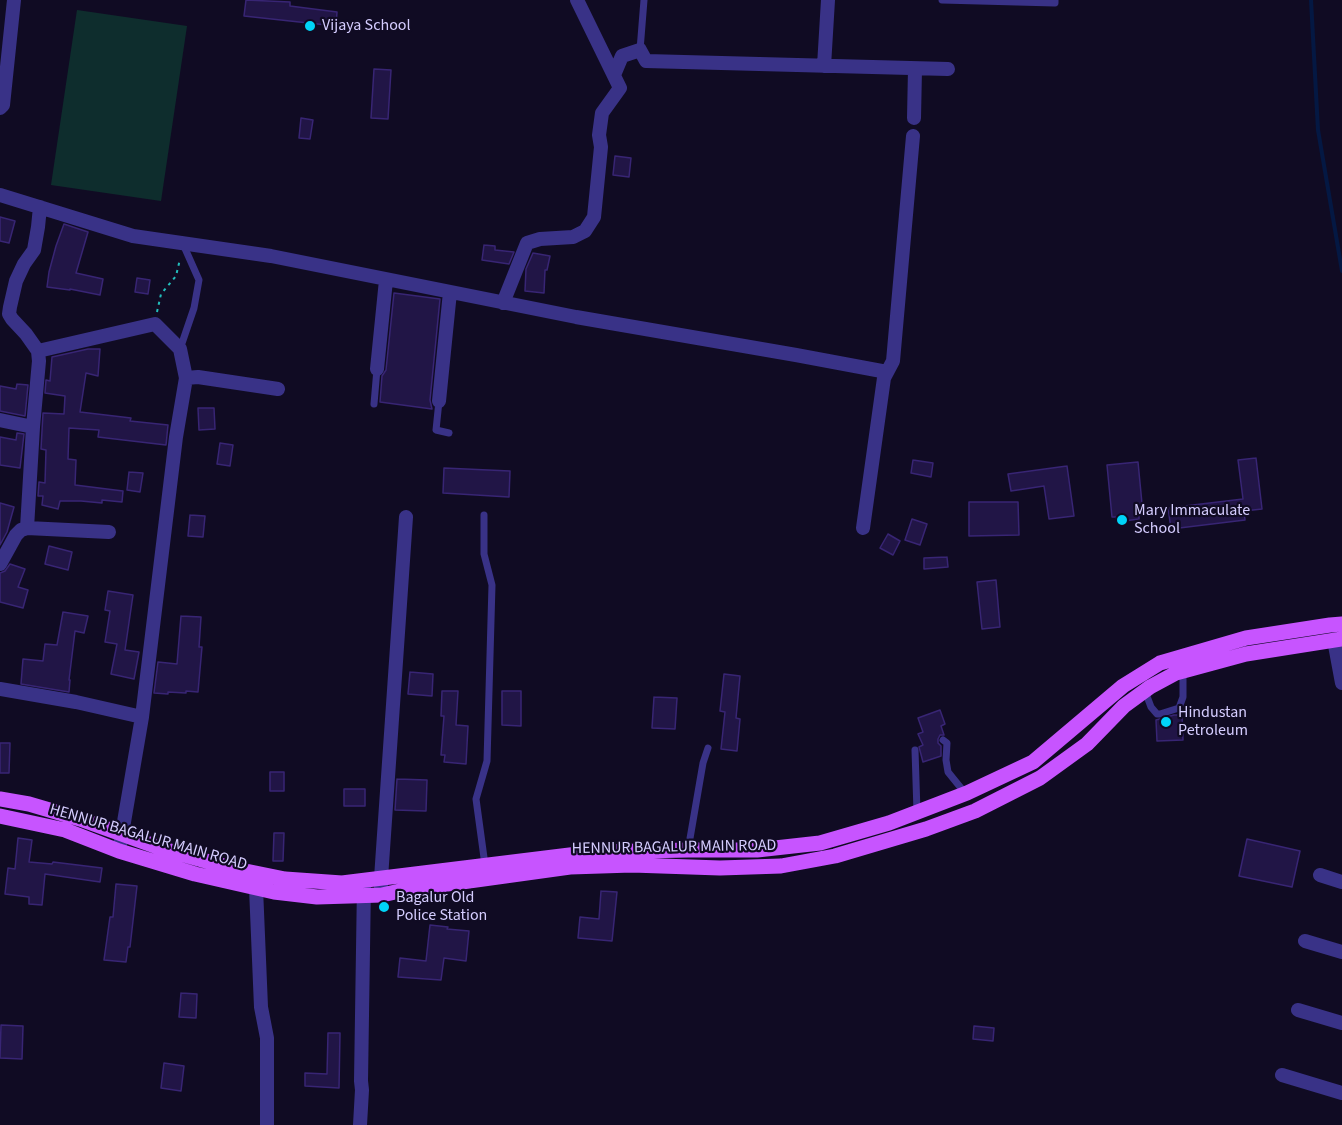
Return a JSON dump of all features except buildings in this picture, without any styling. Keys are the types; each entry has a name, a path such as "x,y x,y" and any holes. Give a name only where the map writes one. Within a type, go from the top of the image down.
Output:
{"main road":[{"name":"HENNUR BAGALUR MAIN ROAD","path":"0,799 28,804 80,819 163,849 231,868 285,879 342,883 594,852 757,850 820,843 890,823 966,794 1033,762 1123,686 1160,663 1246,639 1342,624"},
{"name":"HENNUR BAGALUR MAIN ROAD","path":"0,816 65,830 119,851 195,874 274,892 317,897 382,895 570,867 781,866 835,856 926,829 975,811 1041,778 1087,744 1124,706 1176,673 1246,654 1338,640"}],"street":[{"path":"0,108 3,105 14,0"},
{"path":"503,303 527,243 540,239 573,237 585,231 594,217 601,147 599,135 603,113 620,88 577,0"},
{"path":"824,66 828,0"},
{"path":"614,75 622,56 640,50 645,61 948,69"},
{"path":"914,118 915,69"},
{"path":"863,528 884,378 893,361 912,136"},
{"path":"0,195 133,236 271,256 503,303 887,372"},
{"path":"27,528 39,361 38,351 26,333 12,319 9,308 16,281 34,250 39,207"},
{"path":"377,369 386,280"},
{"path":"439,401 450,292"},
{"path":"38,351 155,324 180,349 186,378 176,437 142,717 119,851"},
{"path":"186,378 198,377 278,389"},
{"path":"0,420 33,427"},
{"path":"382,895 381,878 406,517"},
{"path":"0,564 16,536 21,530 27,528 109,532"},
{"path":"1338,640 1342,683"},
{"path":"0,689 76,702 142,717"},
{"path":"1320,875 1342,882"},
{"path":"360,1125 364,880"},
{"path":"256,888 261,1008 267,1038 267,1125"},
{"path":"1305,941 1342,952"},
{"path":"1298,1010 1342,1023"},
{"path":"1282,1075 1342,1093"}],"lane":[{"path":"640,50 644,0"},
{"path":"942,0 1055,3 1055,0"},
{"path":"180,349 194,308 199,280 183,244"},
{"path":"374,404 377,369"},
{"path":"439,401 436,430 449,433"},
{"path":"484,515 484,554 492,585 487,761 476,800 485,866"},
{"path":"1145,691 1151,707 1157,714 1179,708 1183,698 1183,672"},
{"path":"943,740 947,743 948,772 966,794"},
{"path":"688,850 708,748"},
{"path":"915,750 916,812"}],"path":[{"path":"155,324 161,294 176,276 180,259"}],"green space":[{"path":"77,10 187,26 161,201 51,185"}],"waterway":[{"path":"1311,0 1318,130 1342,271"}],"place":[{"name":"Vijaya School","path":"310,26"},
{"name":"Mary Immaculate School","path":"1122,520"},
{"name":"Hindustan Petroleum","path":"1166,722"},
{"name":"Bagalur Old Police Station","path":"384,907"}]}
